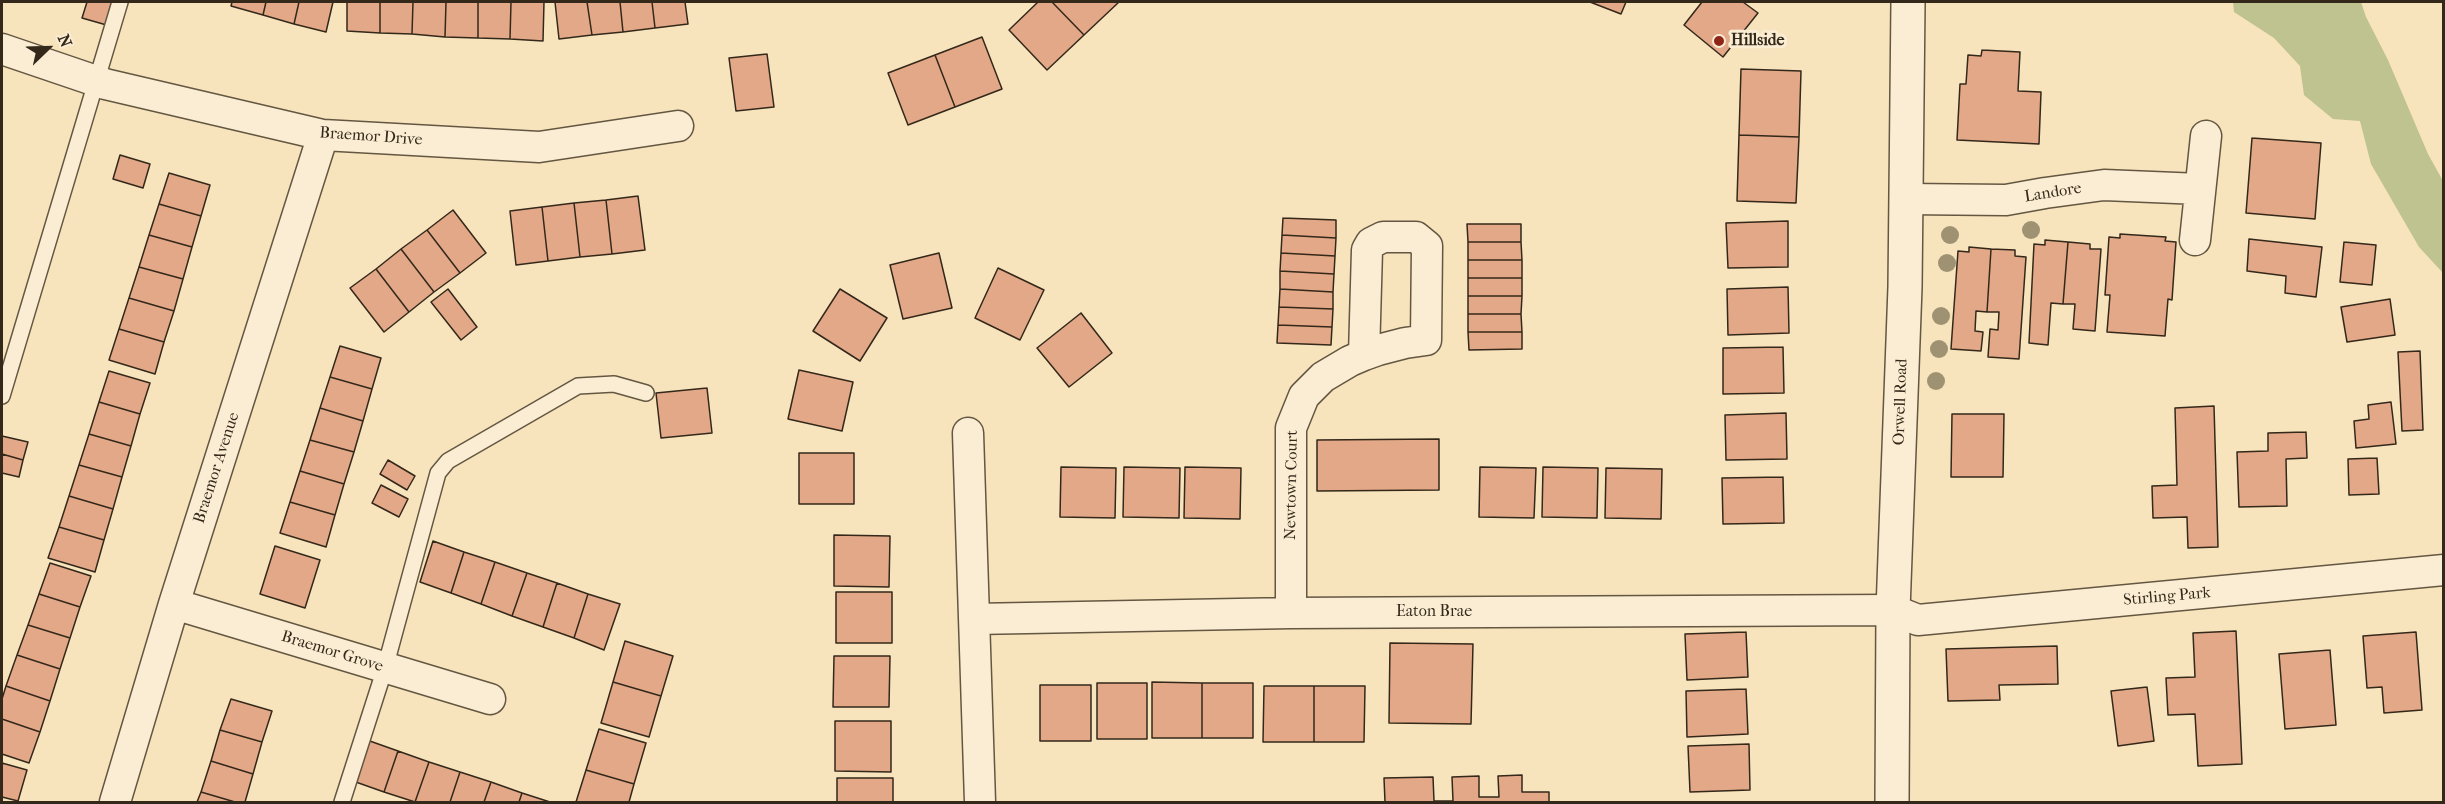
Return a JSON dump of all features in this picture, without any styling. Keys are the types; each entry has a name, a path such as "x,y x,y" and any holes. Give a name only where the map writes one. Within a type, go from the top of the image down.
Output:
{"street":[{"name":"Orwell Road","path":"1892,802 1893,610 1906,199 1908,2"},
{"name":"Braemor Drive","path":"2,49 98,81 323,135 539,147 678,126"},
{"name":"Braemor Avenue","path":"115,802 174,604 323,135"},
{"path":"2195,240 2206,136"},
{"name":"Landore","path":"1906,199 2006,200 2104,185 2200,189"},
{"name":"Newtown Court","path":"1291,613 1291,428 1304,396 1323,377 1364,355"},
{"path":"968,433 980,802"},
{"name":"Stirling Park","path":"1893,610 1918,620 2444,570"},
{"name":"Braemor Grove","path":"174,604 490,699"},
{"name":"Eaton Brae","path":"974,618 1291,613 1893,610"}],"lane":[{"path":"2,396 120,2"},
{"path":"342,802 385,668 438,473 448,461 578,386 614,384 646,393"}],"green space":[{"path":"2233,2 2361,2 2428,154 2443,181 2443,273 2419,247 2371,164 2360,121 2333,119 2304,95 2300,66 2274,38 2234,12"}],"building":[{"path":"87,2 117,2 110,26 82,18"},
{"path":"232,2 266,2 263,15 231,6"},
{"path":"266,2 299,2 294,24 263,15"},
{"path":"299,2 333,2 326,32 294,24"},
{"path":"347,2 380,2 380,33 347,31"},
{"path":"380,2 413,2 412,34 380,33"},
{"path":"413,2 446,2 445,37 412,34"},
{"path":"446,2 478,2 478,38 445,37"},
{"path":"478,2 511,2 510,39 478,38"},
{"path":"511,2 544,2 543,41 510,39"},
{"path":"555,2 587,2 592,35 559,39"},
{"path":"587,2 620,2 623,32 592,35"},
{"path":"620,2 652,2 655,28 623,32"},
{"path":"652,2 685,2 688,24 655,28"},
{"path":"1038,2 1052,2 1084,35 1047,70 1009,30"},
{"path":"1052,2 1119,2 1084,35"},
{"path":"1590,2 1626,2 1621,14"},
{"name":"Hillside","path":"1702,2 1743,2 1758,13 1723,57 1684,25"},
{"path":"982,37 1002,89 955,107 935,55"},
{"path":"1982,50 2020,52 2018,91 2041,92 2039,144 1957,140 1960,84 1966,84 1968,55 1981,56"},
{"path":"767,54 774,107 736,111 729,58"},
{"path":"935,55 955,107 908,125 888,73"},
{"path":"1741,69 1801,71 1799,137 1739,135"},
{"path":"1739,135 1799,137 1796,203 1737,201"},
{"path":"2252,138 2321,143 2315,219 2246,213"},
{"path":"120,155 150,164 143,188 113,179"},
{"path":"169,173 210,185 201,216 159,204"},
{"path":"638,196 645,250 612,254 606,200"},
{"path":"606,200 612,254 580,257 574,203"},
{"path":"574,203 580,257 548,261 542,207"},
{"path":"159,204 201,216 192,247 149,235"},
{"path":"542,207 548,261 516,265 510,211"},
{"path":"453,210 486,253 460,273 427,230"},
{"path":"1283,218 1336,220 1336,238 1282,235"},
{"path":"1788,221 1788,267 1728,268 1726,223"},
{"path":"1467,224 1521,224 1521,242 1468,242"},
{"path":"427,230 460,273 434,292 401,249"},
{"path":"2120,234 2166,237 2165,241 2176,242 2172,300 2168,299 2165,336 2107,332 2110,295 2105,295 2109,237 2120,238"},
{"path":"149,235 192,247 183,279 139,267"},
{"path":"1282,235 1336,238 1335,256 1281,253"},
{"path":"2249,239 2322,247 2316,297 2285,293 2286,276 2247,271"},
{"path":"2045,240 2068,242 2063,304 2051,303 2048,345 2029,343 2034,244 2045,245"},
{"path":"1468,242 1521,242 1522,260 1468,260"},
{"path":"2068,242 2090,244 2090,249 2101,249 2095,331 2073,329 2075,304 2063,304"},
{"path":"2344,242 2376,245 2372,285 2340,282"},
{"path":"1969,247 1991,249 1987,312 1976,311 1975,331 1983,332 1981,351 1951,349 1958,251 1969,252"},
{"path":"401,249 434,292 409,312 376,269"},
{"path":"1991,249 2015,250 2015,256 2026,257 2019,359 1988,357 1990,329 1998,330 1999,312 1987,312"},
{"path":"939,253 952,308 903,319 890,265"},
{"path":"1281,253 1335,256 1334,274 1280,271"},
{"path":"1468,260 1522,260 1522,278 1468,278"},
{"path":"139,267 183,279 174,311 129,298"},
{"path":"998,268 1044,290 1020,340 975,318"},
{"path":"376,269 409,312 384,332 350,288"},
{"path":"1280,271 1334,274 1333,292 1280,289"},
{"path":"1468,278 1522,278 1522,296 1468,296"},
{"path":"1788,287 1789,333 1728,335 1727,289"},
{"path":"448,289 477,327 461,340 431,302"},
{"path":"840,289 887,318 860,361 813,331"},
{"path":"1280,289 1333,292 1333,309 1279,307"},
{"path":"1468,296 1522,296 1521,314 1468,314"},
{"path":"129,298 174,311 164,342 119,329"},
{"path":"2390,299 2395,335 2347,342 2341,307"},
{"path":"1279,307 1333,309 1332,327 1278,325"},
{"path":"1081,313 1112,353 1069,387 1037,348"},
{"path":"1468,314 1521,314 1522,332 1468,332"},
{"path":"1278,325 1332,327 1331,345 1277,343"},
{"path":"119,329 164,342 155,374 109,360"},
{"path":"1468,332 1522,332 1522,349 1469,350"},
{"path":"340,346 381,358 372,389 330,377"},
{"path":"1783,347 1784,393 1723,394 1723,348"},
{"path":"2420,351 2423,430 2402,431 2398,352"},
{"path":"799,370 853,382 842,431 788,419"},
{"path":"109,371 150,383 140,414 99,402"},
{"path":"330,377 372,389 363,421 320,408"},
{"path":"707,388 712,433 661,438 656,393"},
{"path":"99,402 140,414 131,446 89,434"},
{"path":"2391,402 2396,444 2356,448 2354,421 2369,419 2368,405"},
{"path":"2214,406 2218,547 2188,548 2187,517 2153,518 2152,486 2177,485 2175,408"},
{"path":"320,408 363,421 354,452 310,440"},
{"path":"1786,413 1787,459 1726,460 1725,415"},
{"path":"1952,414 2004,414 2003,477 1951,477"},
{"path":"2306,432 2307,458 2286,459 2287,506 2239,507 2237,452 2268,451 2268,433"},
{"path":"89,434 131,446 122,477 79,465"},
{"path":"2,436 28,442 23,460 2,454"},
{"path":"1439,439 1439,490 1317,491 1317,440"},
{"path":"310,440 354,452 344,484 300,471"},
{"path":"799,453 854,453 854,504 799,504"},
{"path":"2,454 23,460 19,477 2,473"},
{"path":"2377,458 2379,494 2349,495 2348,459"},
{"path":"388,460 415,476 407,490 380,474"},
{"path":"79,465 122,477 113,509 69,496"},
{"path":"1061,467 1116,468 1115,518 1060,517"},
{"path":"1124,467 1180,468 1179,518 1123,517"},
{"path":"1185,467 1241,468 1240,519 1184,518"},
{"path":"1480,467 1536,468 1534,518 1479,517"},
{"path":"1543,467 1598,468 1597,518 1542,517"},
{"path":"1606,468 1662,469 1661,519 1605,518"},
{"path":"300,471 344,484 335,515 290,502"},
{"path":"1783,477 1784,523 1723,524 1722,478"},
{"path":"381,485 408,499 399,517 372,503"},
{"path":"69,496 113,509 104,540 59,527"},
{"path":"290,502 335,515 326,547 280,533"},
{"path":"59,527 104,540 95,572 48,558"},
{"path":"834,535 890,536 889,587 834,586"},
{"path":"433,541 464,552 451,593 420,582"},
{"path":"275,546 320,560 305,608 260,594"},
{"path":"464,552 495,562 481,604 451,593"},
{"path":"495,562 527,573 512,616 481,604"},
{"path":"50,563 91,576 80,607 39,594"},
{"path":"527,573 557,583 543,627 512,616"},
{"path":"557,583 588,594 574,638 543,627"},
{"path":"836,592 892,592 892,643 836,643"},
{"path":"39,594 80,607 70,638 28,625"},
{"path":"588,594 620,604 604,650 574,638"},
{"path":"28,625 70,638 60,669 17,655"},
{"path":"2236,631 2242,764 2198,766 2195,714 2168,715 2166,678 2195,677 2193,633"},
{"path":"1746,632 1748,677 1687,680 1685,634"},
{"path":"2416,632 2422,710 2384,713 2382,687 2367,688 2363,636"},
{"path":"625,641 673,656 661,696 613,682"},
{"path":"1390,643 1473,644 1471,724 1389,723"},
{"path":"2057,646 2058,684 1999,685 2000,700 1948,701 1946,649"},
{"path":"2330,650 2336,725 2285,729 2279,654"},
{"path":"17,655 60,669 50,701 6,686"},
{"path":"834,656 890,656 889,707 833,707"},
{"path":"613,682 661,696 649,737 601,723"},
{"path":"1152,682 1202,683 1202,738 1152,738"},
{"path":"1097,683 1147,683 1147,739 1097,739"},
{"path":"1202,683 1253,683 1253,738 1202,738"},
{"path":"1040,685 1091,685 1091,741 1040,741"},
{"path":"6,686 50,701 40,732 2,719 2,699"},
{"path":"1264,686 1314,686 1314,742 1263,742"},
{"path":"1314,686 1365,686 1364,742 1314,742"},
{"path":"2147,687 2154,741 2118,746 2111,691"},
{"path":"1746,689 1748,734 1687,737 1686,691"},
{"path":"231,699 272,711 262,742 220,730"},
{"path":"2,719 40,732 29,763 2,754"},
{"path":"835,721 891,721 891,772 835,771"},
{"path":"599,729 646,743 634,784 586,770"},
{"path":"220,730 262,742 253,774 211,761"},
{"path":"367,740 398,751 384,792 353,781"},
{"path":"1749,744 1750,790 1690,792 1688,746"},
{"path":"398,751 429,762 415,802 384,792"},
{"path":"211,761 253,774 245,802 235,802 201,792"},
{"path":"429,762 460,772 450,802 415,802"},
{"path":"2,763 27,770 18,801 2,797"},
{"path":"586,770 634,784 629,802 576,802"},
{"path":"460,772 491,782 484,802 450,802"},
{"path":"1522,775 1522,792 1549,792 1549,802 1385,802 1384,778 1433,777 1434,801 1453,801 1452,777 1479,776 1479,797 1499,797 1498,776"},
{"path":"837,778 893,778 893,802 837,802"},
{"path":"491,782 522,793 519,802 484,802"},
{"path":"201,792 235,802 197,802"},
{"path":"522,793 550,802 519,802"}],"place":[{"name":"Hillside","path":"1719,41"}]}
